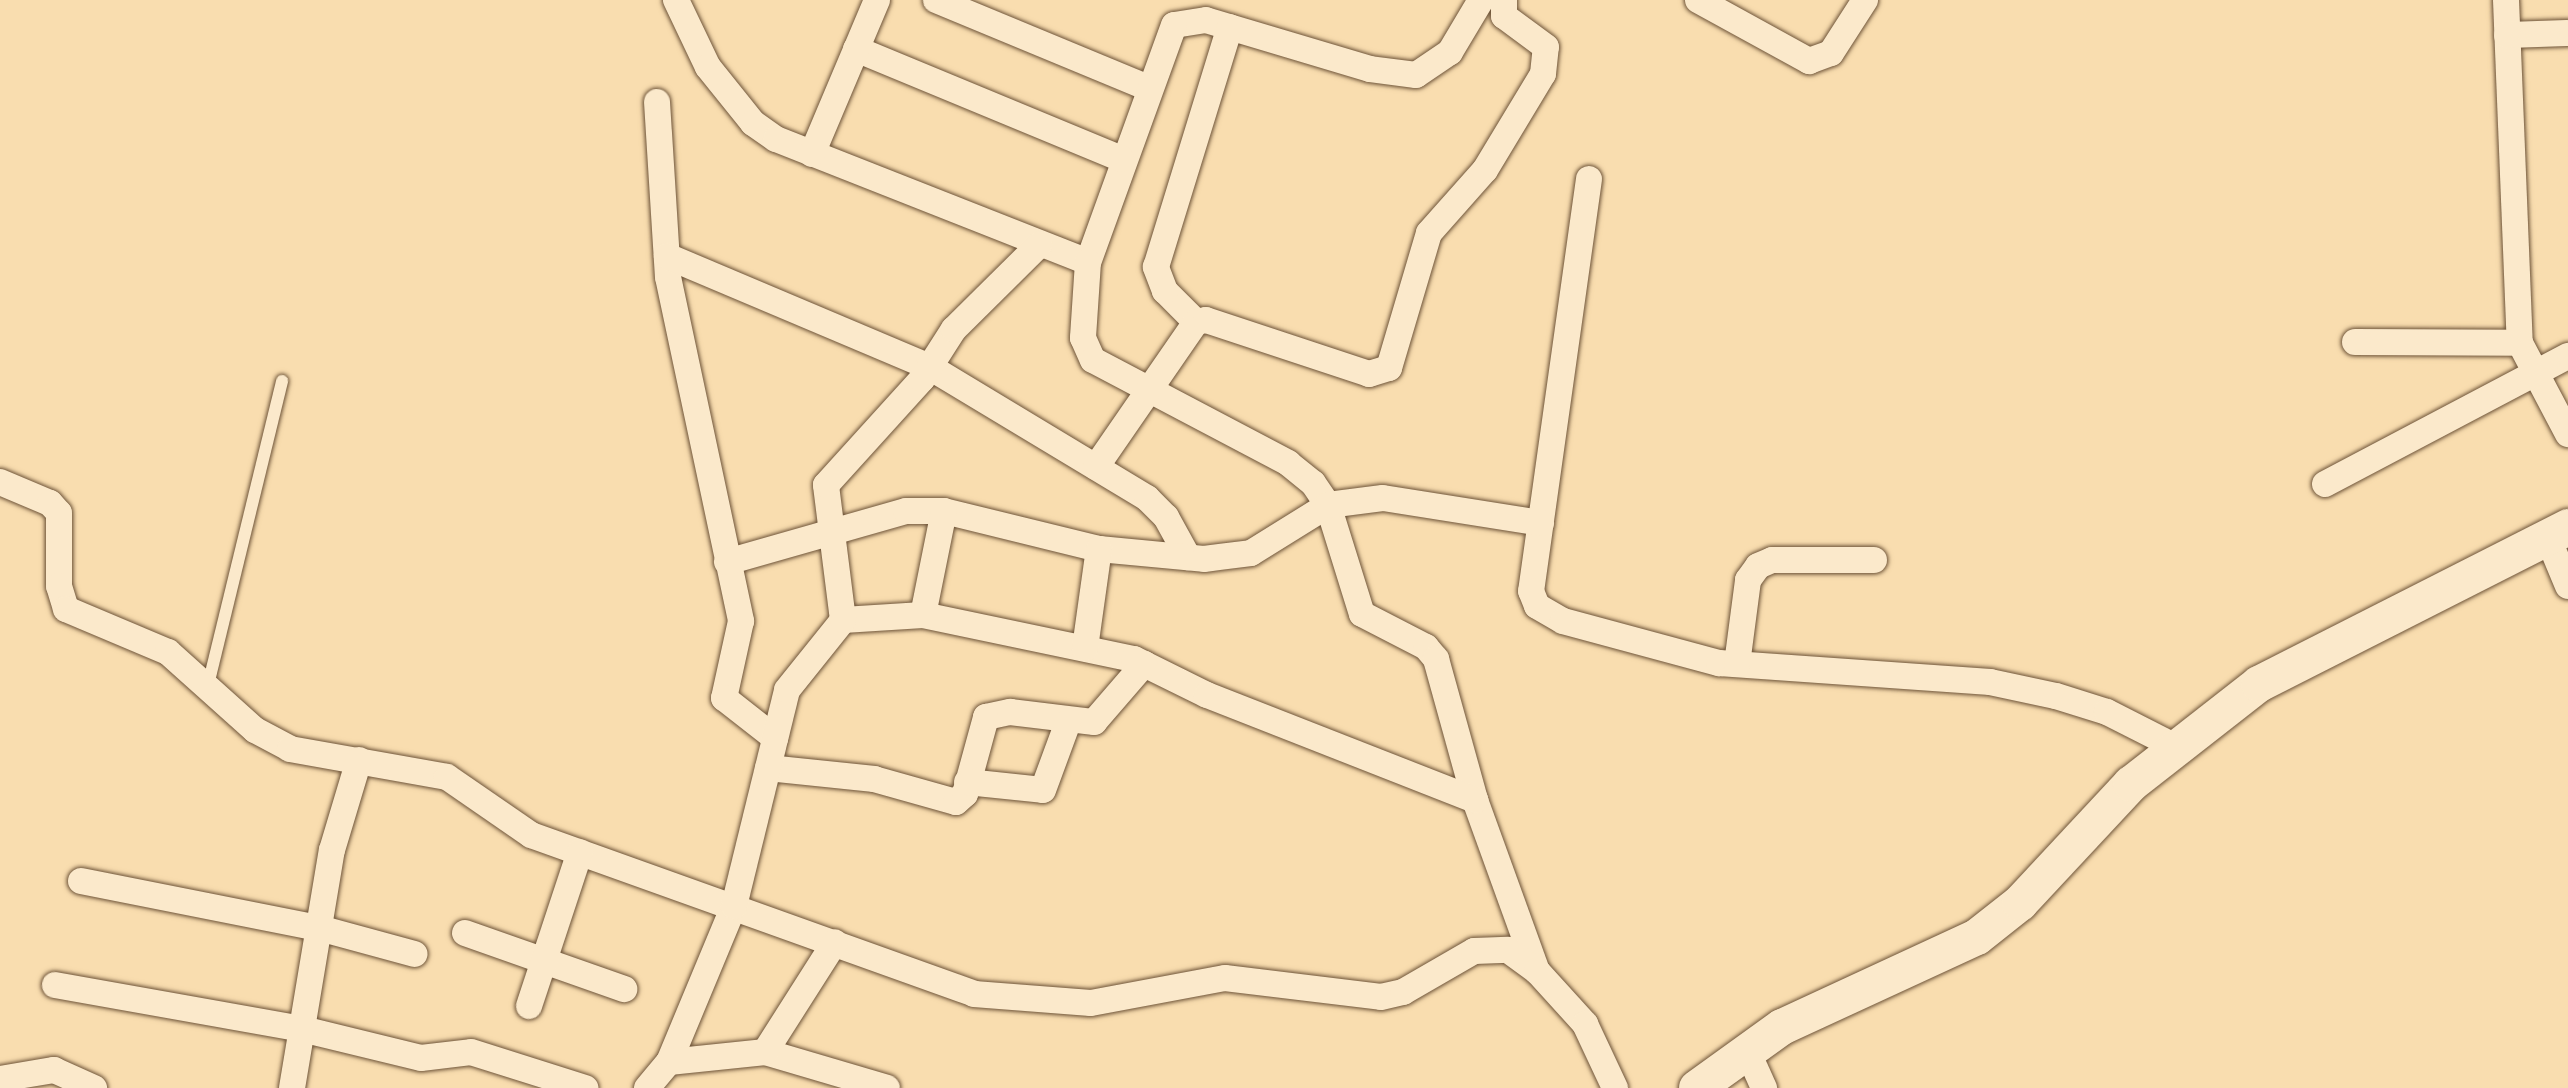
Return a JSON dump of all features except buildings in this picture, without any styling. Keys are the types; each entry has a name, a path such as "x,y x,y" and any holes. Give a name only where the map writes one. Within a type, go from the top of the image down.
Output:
{"street":[{"path":"676,0 708,67 753,123 812,154 1088,262"},
{"path":"812,154 877,0"},
{"path":"936,0 1148,88"},
{"path":"1481,0 1450,52 1416,75 1370,69 1206,20 1174,25 1121,159 1088,262 1084,348 1093,360 1155,389 1288,463 1328,505 1362,614 1426,647 1436,659 1475,800 1537,971"},
{"path":"1096,467 1155,389 1196,322 1206,320 1369,374 1389,368 1434,224 1485,170 1543,74 1546,47 1504,16 1504,0"},
{"path":"1698,0 1809,61 1831,53 1865,0"},
{"path":"2506,0 2520,343 2531,375 2568,434"},
{"path":"1196,322 1165,291 1156,267 1230,27"},
{"path":"2507,35 2568,33"},
{"path":"856,49 1121,159"},
{"path":"657,102 667,256 741,634 724,698 775,738"},
{"path":"1589,179 1531,591 1537,606 1563,621 1737,664 1990,682 2107,712 2176,747"},
{"path":"843,620 824,508 832,472 928,366 954,329 1039,245"},
{"path":"667,256 928,366 1158,507 1188,557"},
{"path":"2355,342 2520,343"},
{"path":"2325,484 2568,356"},
{"path":"0,482 59,513 59,586 66,609 168,652 273,742 447,777 531,835 974,994 1062,1004 1225,978 1381,997 1403,992 1489,947 1508,950 1537,971 1585,1024 1615,1088"},
{"path":"727,562 829,536 898,513 944,511 1099,549 1236,558 1328,505 1412,499 1541,523"},
{"path":"923,615 944,511"},
{"path":"1697,1088 1782,1027 1977,937 2176,747 2259,684 2558,533 2568,586"},
{"path":"1085,648 1099,549"},
{"path":"1737,664 1748,580 1758,566 1772,560 1874,560"},
{"path":"647,1088 669,1062 734,906 792,679 843,620 923,615 1085,648 1144,664 1475,800"},
{"path":"768,768 874,779 947,802 965,794 981,723 993,712 1068,722 1094,722 1144,664"},
{"path":"967,782 1043,790 1068,722"},
{"path":"292,1088 332,850 359,760"},
{"path":"529,1006 580,852"},
{"path":"81,881 319,928 415,954"},
{"path":"465,933 546,957 624,989"},
{"path":"765,1052 835,942"},
{"path":"55,985 302,1029 421,1058 471,1052 548,1082 585,1088"},
{"path":"1747,1050 1764,1088"},
{"path":"669,1062 765,1052 887,1088"},
{"path":"0,1079 54,1070 94,1088"}],"lane":[{"path":"208,685 282,381"}]}
